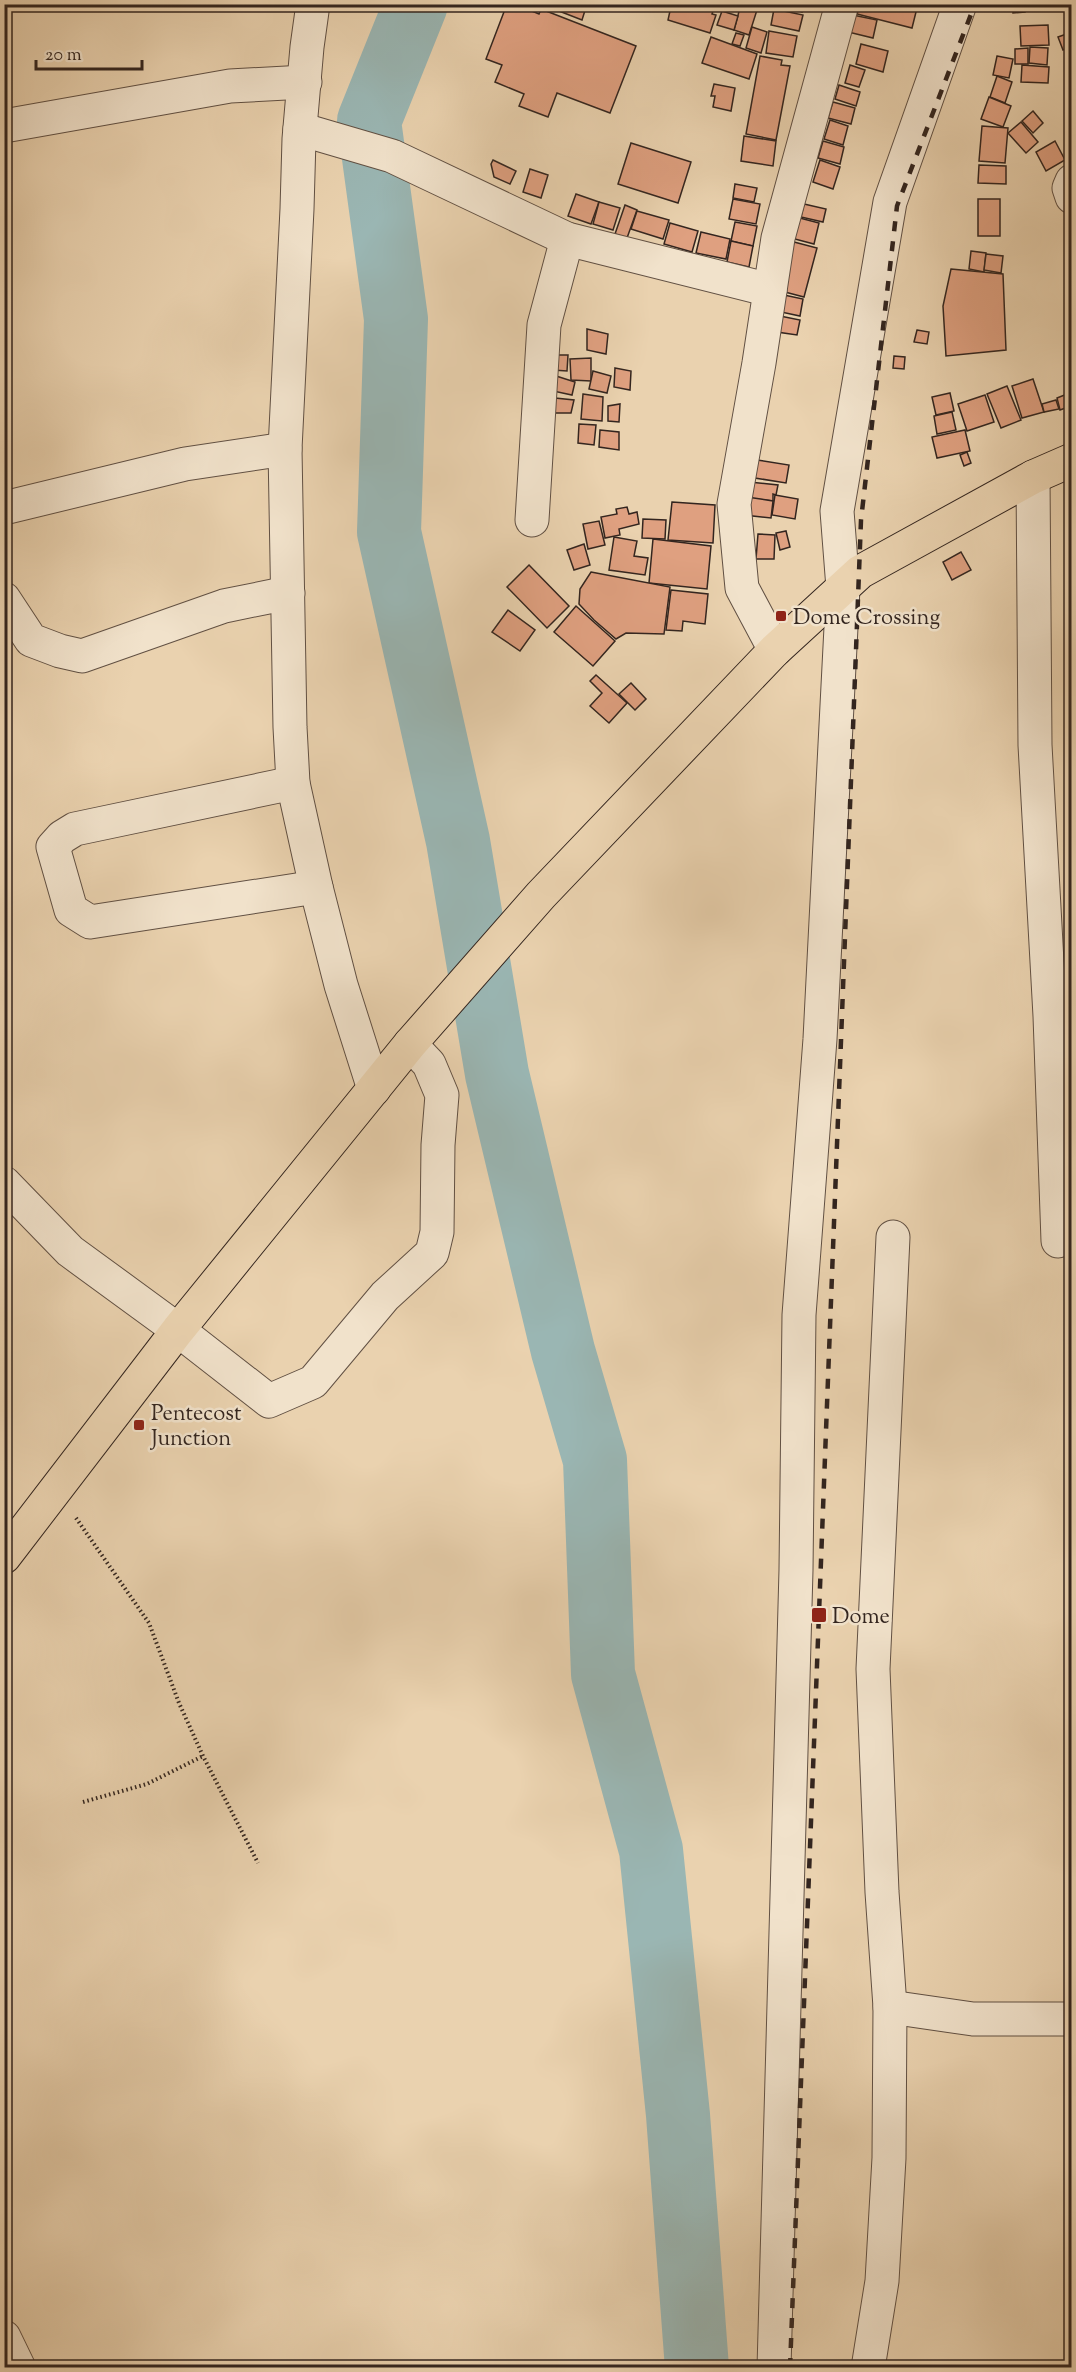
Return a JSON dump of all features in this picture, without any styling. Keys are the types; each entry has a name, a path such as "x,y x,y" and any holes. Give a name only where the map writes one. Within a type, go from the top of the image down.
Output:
{"main road":[{"path":"4,1557 178,1330 414,1040 541,895 775,650 860,572 1033,477 1071,460"}],"street":[{"path":"313,4 305,82 315,134 285,449 293,783 340,985 374,1089"},
{"path":"775,650 742,588 734,504 778,238 842,4"},
{"path":"774,2367 796,1570 799,1315 820,1039 843,588 837,511 890,202 960,4"},
{"path":"4,126 230,86 305,82"},
{"path":"315,134 392,156 567,239 770,290"},
{"path":"1071,181 1071,197"},
{"path":"532,520 544,325 567,239"},
{"path":"4,508 185,464 285,449"},
{"path":"1033,477 1035,745 1061,1029 1058,1241"},
{"path":"4,599 31,640 60,651 82,656 224,606 288,593"},
{"path":"293,783 75,829 62,837 53,847 71,910 90,922 316,887"},
{"path":"4,1183 70,1251 178,1330 268,1401 313,1382 385,1296 432,1253 437,1232 442,1095 429,1064 414,1040"},
{"path":"868,2367 882,2270 889,2158 890,2007 882,1892 873,1669 893,1238"},
{"path":"890,2007 974,2019 1071,2019"},
{"path":"4,2337 19,2367"}],"path":[{"path":"57,1490 148,1623 179,1703 203,1756 258,1863"},
{"path":"83,1802 147,1784 203,1756"}],"building":[{"path":"507,4 515,4 539,14 541,9 636,46 610,113 557,93 548,117 519,106 524,94 495,82 502,65 486,59"},
{"path":"541,4 587,4 582,20"},
{"path":"650,4 715,4 712,14 716,15 710,33 668,20 670,11"},
{"path":"741,4 757,10 749,35 734,30"},
{"path":"779,4 804,4 802,12"},
{"path":"860,4 918,4 912,28 857,14"},
{"path":"1013,4 1024,4 1025,12 1013,13"},
{"path":"774,9 803,15 799,31 771,25"},
{"path":"722,11 738,16 734,30 717,25"},
{"path":"848,14 877,20 873,38 844,31"},
{"path":"1048,25 1049,45 1021,46 1020,26"},
{"path":"752,27 767,32 761,53 746,48"},
{"path":"769,31 797,36 793,57 766,53"},
{"path":"1072,32 1072,46 1063,50 1058,37"},
{"path":"736,33 744,35 740,46 732,44"},
{"path":"711,37 757,54 749,79 702,63"},
{"path":"861,44 888,51 883,72 856,64"},
{"path":"1030,47 1048,48 1047,65 1029,63"},
{"path":"1028,48 1028,64 1015,64 1015,49"},
{"path":"760,56 782,60 781,65 790,66 776,140 746,134"},
{"path":"997,56 1013,59 1009,78 993,75"},
{"path":"850,65 865,70 859,87 845,83"},
{"path":"1022,65 1049,67 1048,83 1021,82"},
{"path":"997,76 1012,82 1005,103 990,97"},
{"path":"714,84 735,88 731,111 713,107 715,96 711,96"},
{"path":"839,85 860,92 856,106 835,99"},
{"path":"989,97 1011,106 1003,127 981,119"},
{"path":"833,102 855,108 851,124 828,118"},
{"path":"1033,111 1043,123 1033,133 1022,121"},
{"path":"830,120 848,126 843,145 824,139"},
{"path":"1021,122 1038,142 1026,153 1008,133"},
{"path":"982,126 1008,128 1005,163 979,161"},
{"path":"744,136 776,141 773,166 741,161"},
{"path":"823,141 844,147 840,164 818,158"},
{"path":"1055,141 1065,160 1046,171 1036,152"},
{"path":"631,143 691,162 678,203 618,184"},
{"path":"493,160 516,171 510,184 494,177 491,164"},
{"path":"820,160 840,167 833,189 813,182"},
{"path":"979,165 1006,166 1006,184 978,183"},
{"path":"530,169 548,175 541,198 523,192"},
{"path":"735,184 757,188 754,202 733,198"},
{"path":"576,194 599,202 591,224 568,216"},
{"path":"733,199 760,204 756,224 729,219"},
{"path":"978,199 1000,199 1000,236 978,236"},
{"path":"599,202 620,208 613,230 593,224"},
{"path":"804,204 826,209 823,222 801,217"},
{"path":"625,205 637,210 627,238 615,234"},
{"path":"637,211 669,220 663,239 631,229"},
{"path":"796,217 819,223 814,244 791,238"},
{"path":"735,222 757,226 753,246 731,241"},
{"path":"670,223 698,231 692,252 664,244"},
{"path":"701,232 730,239 726,259 696,253"},
{"path":"731,241 753,246 749,267 727,262"},
{"path":"794,242 817,248 804,297 781,291"},
{"path":"971,251 986,253 984,272 969,269"},
{"path":"986,254 1003,256 1001,273 984,270"},
{"path":"951,269 1003,274 1006,350 946,356 943,306"},
{"path":"784,295 803,299 800,316 781,312"},
{"path":"780,316 800,320 797,335 777,332"},
{"path":"587,329 608,334 606,354 587,350"},
{"path":"917,330 929,332 927,344 914,342"},
{"path":"552,355 568,355 567,371 553,370"},
{"path":"894,356 905,357 904,369 893,368"},
{"path":"591,358 591,381 571,380 570,359"},
{"path":"615,368 631,371 630,390 614,387"},
{"path":"593,371 611,376 607,393 589,389"},
{"path":"553,375 575,382 572,395 553,391"},
{"path":"1033,379 1044,412 1022,418 1012,386"},
{"path":"1007,386 1021,420 1001,428 987,394"},
{"path":"950,393 954,411 936,415 932,397"},
{"path":"583,394 603,397 602,421 581,419"},
{"path":"1067,394 1071,406 1060,410 1057,398"},
{"path":"985,395 994,422 967,431 958,404"},
{"path":"555,398 574,400 571,413 553,413"},
{"path":"1056,400 1059,409 1044,412 1042,404"},
{"path":"620,404 619,422 608,421 608,406"},
{"path":"952,412 956,430 937,434 934,416"},
{"path":"579,424 596,425 594,445 578,443"},
{"path":"600,430 619,432 619,450 599,447"},
{"path":"965,430 970,451 937,458 932,437"},
{"path":"967,452 971,463 964,466 960,455"},
{"path":"757,460 789,465 786,483 755,478"},
{"path":"749,482 778,485 776,495 773,494 773,501 748,498"},
{"path":"775,495 798,499 795,519 772,515"},
{"path":"747,497 773,501 771,518 744,515"},
{"path":"672,502 715,505 713,543 668,540"},
{"path":"627,507 629,514 637,512 639,524 619,529 620,535 605,538 601,517 617,514 616,509"},
{"path":"643,519 666,520 665,539 642,538"},
{"path":"599,521 605,545 588,549 583,524"},
{"path":"786,531 790,547 780,550 776,533"},
{"path":"758,534 775,535 774,559 756,559"},
{"path":"614,537 637,541 634,556 648,558 645,575 609,570"},
{"path":"653,539 711,546 707,589 649,583"},
{"path":"584,544 590,565 574,570 567,550"},
{"path":"961,552 971,570 952,580 943,562"},
{"path":"529,565 569,606 547,628 507,587"},
{"path":"591,572 670,587 664,634 626,633 616,639 579,604 580,589"},
{"path":"671,590 708,594 705,624 683,621 682,631 666,630"},
{"path":"576,606 615,641 593,666 554,632"},
{"path":"508,610 535,630 520,651 492,632"},
{"path":"596,675 627,703 609,723 590,706 602,693 590,681"},
{"path":"631,683 646,699 635,710 619,694"}],"waterway":[{"path":"416,4 369,121 396,319 389,532 458,841 497,1074 563,1351 595,1460 603,1674 651,1850 678,2115 697,2368"}],"railway":[{"path":"790,2368 861,520 897,206 975,4"}],"place":[{"name":"Dome Crossing","path":"781,616"},
{"name":"Pentecost Junction","path":"139,1425"},
{"name":"Dome","path":"819,1615"}]}
